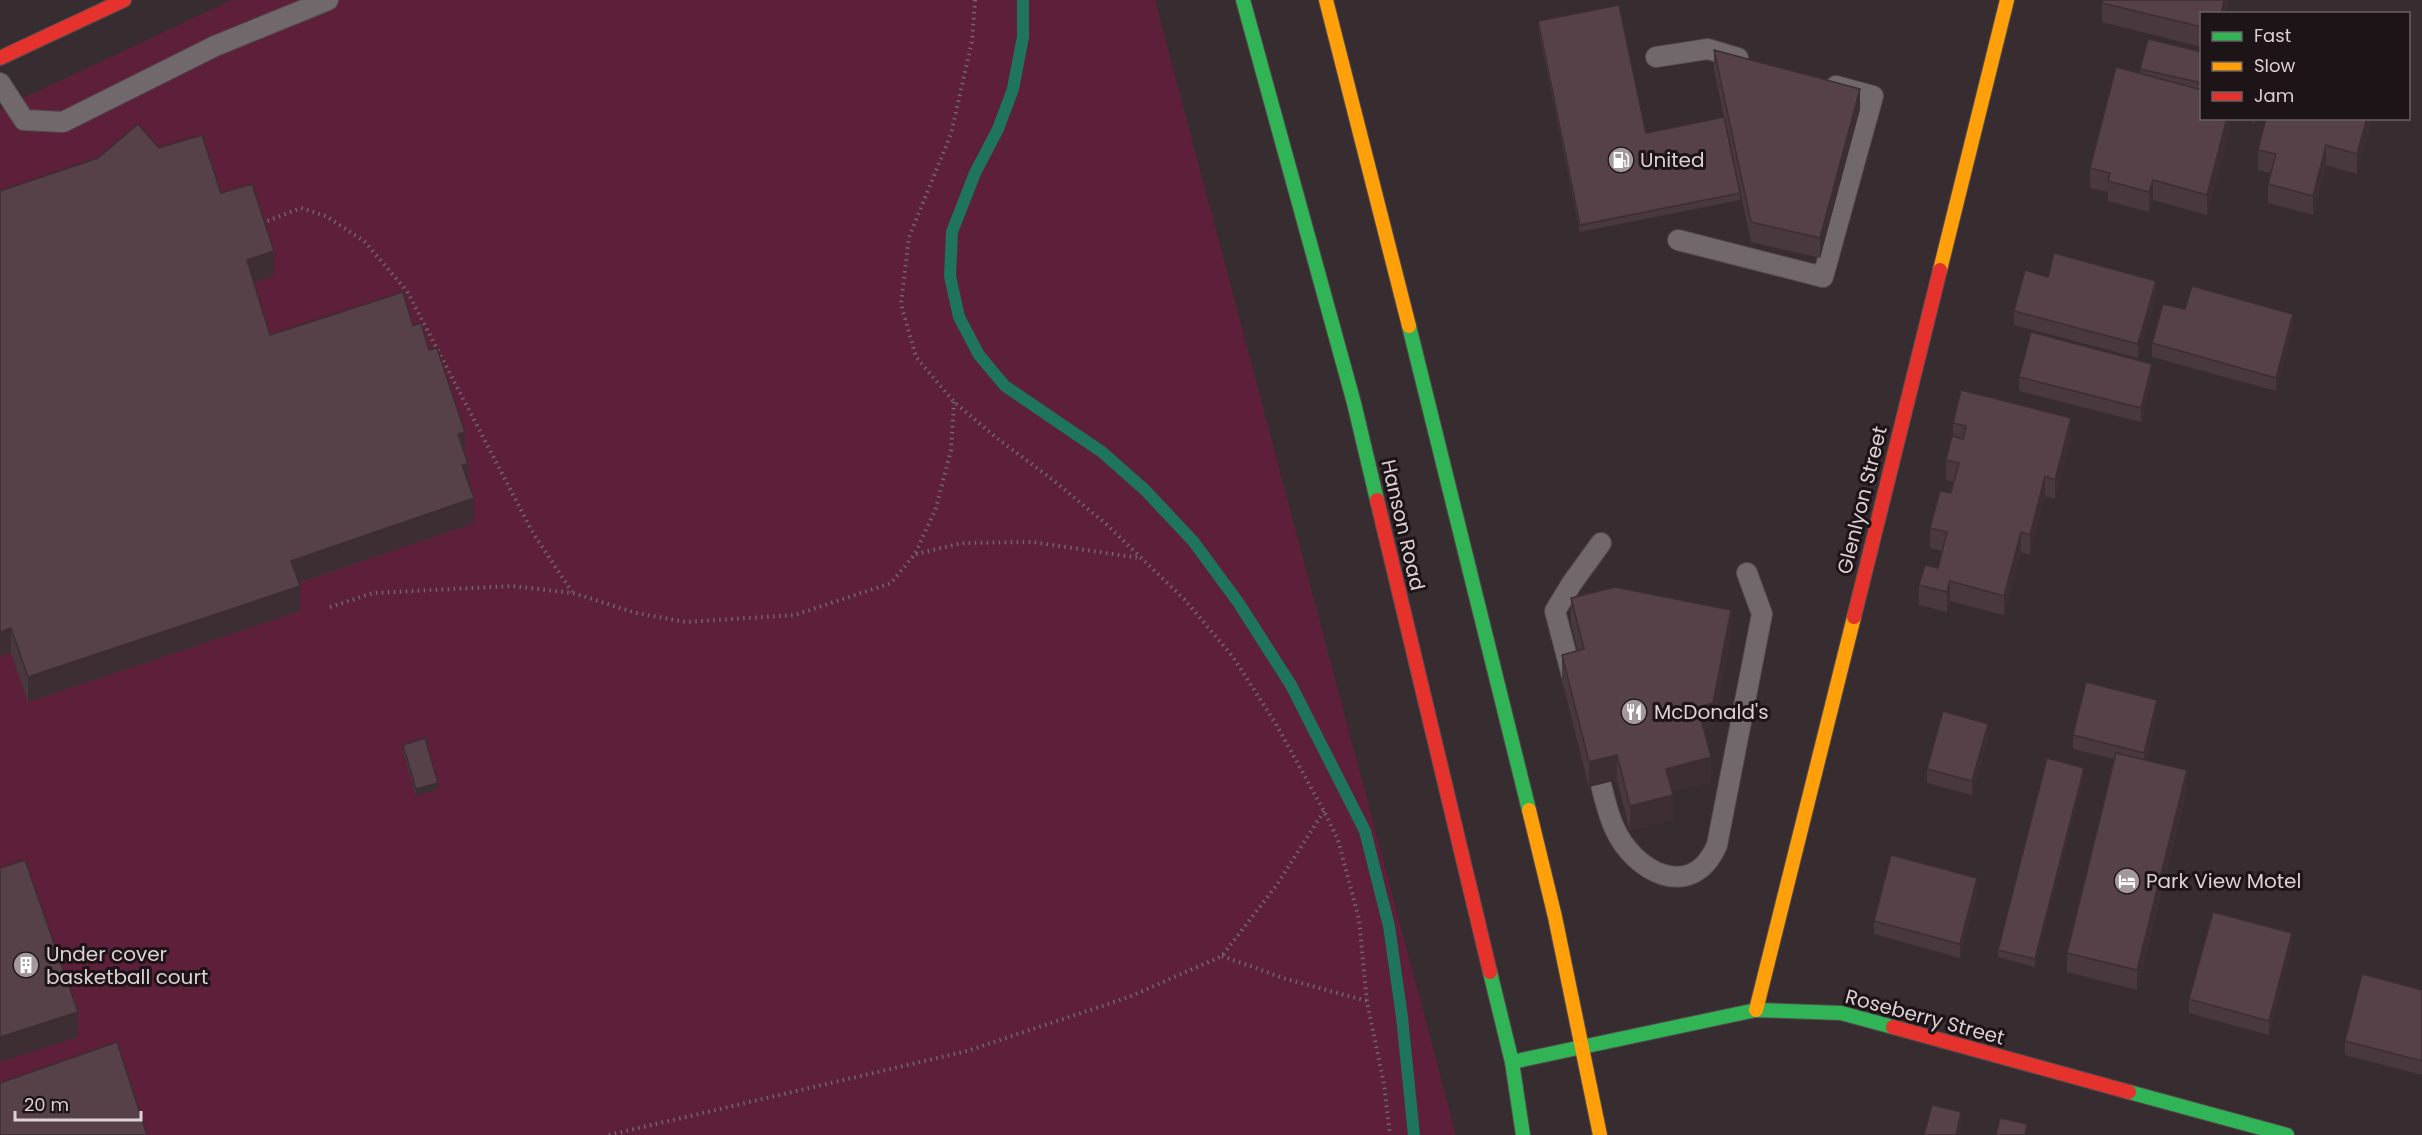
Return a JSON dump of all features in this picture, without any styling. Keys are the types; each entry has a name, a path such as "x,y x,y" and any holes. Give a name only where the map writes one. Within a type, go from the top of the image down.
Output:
{"main road":[{"path":"0,58 124,0"},
{"name":"Hanson Road","path":"1243,0 1354,403 1512,1062"},
{"path":"1326,0 1416,351 1555,917 1600,1135"},
{"name":"Glenlyon Street","path":"1756,1011 2007,0"},
{"name":"Roseberry Street","path":"1512,1062 1756,1011 1841,1013 2287,1135"},
{"path":"1512,1062 1522,1135"}],"lane":[{"path":"0,83 24,120 63,122 215,46 328,0"},
{"path":"1656,57 1708,49 1752,62"},
{"path":"1678,240 1823,277 1873,96 1818,81"},
{"path":"1578,697 1556,611 1572,583 1601,543"},
{"path":"1590,741 1614,828 1637,861 1659,873 1672,877 1686,877 1711,860 1717,845 1762,614 1747,573"}],"path":[{"path":"975,0 972,41 951,134 909,237 901,304 916,357 954,402 1106,524 1185,600 1233,657 1276,724 1338,840 1359,919 1367,1002 1384,1084 1390,1135"},
{"path":"258,225 301,208 326,216 363,241 407,291 532,533 573,593"},
{"path":"330,607 373,593 512,586 573,593 636,613 686,622 795,615 891,583 915,554 936,508 949,459 954,402"},
{"path":"915,554 962,543 1032,542 1140,558"},
{"path":"609,1135 967,1051 1129,997 1222,956 1276,886 1324,811"},
{"path":"1222,956 1286,979 1367,1002"}],"shaded area":[{"path":"232,0 1155,0 1456,1135 0,1135 0,109"}],"building":[{"path":"2103,0 2224,0 2221,12 2200,12 2200,27 2102,3"},
{"path":"1619,5 1646,133 1724,117 1740,193 1580,225 1538,21"},
{"path":"2148,39 2200,52 2200,83 2140,69"},
{"path":"1714,50 1860,89 1820,238 1751,222"},
{"path":"2116,67 2200,89 2200,120 2226,120 2207,195 2153,180 2149,192 2108,181 2110,173 2090,168"},
{"path":"2266,120 2366,120 2357,154 2326,145 2313,196 2268,184 2276,154 2258,150"},
{"path":"138,124 159,148 202,135 221,193 252,184 274,251 247,260 270,335 403,292 413,326 421,323 429,350 437,348 465,432 458,434 468,464 462,465 474,498 291,561 300,586 28,677 11,628 0,632 0,191 98,158"},
{"path":"2054,253 2156,281 2138,344 2014,311 2025,270 2048,277"},
{"path":"2192,286 2293,314 2276,378 2152,343 2163,304 2185,309"},
{"path":"2031,332 2152,364 2141,408 2019,377"},
{"path":"1961,390 2071,418 2055,480 2045,476 2030,535 2021,532 2004,596 1950,581 1947,592 1919,585 1925,565 1938,568 1947,532 1930,528 1940,491 1951,493 1959,463 1946,460 1952,436 1963,439 1966,426 1953,423"},
{"path":"1615,587 1731,610 1713,703 1698,707 1711,757 1666,769 1673,795 1630,806 1617,755 1589,762 1562,655 1584,649 1571,598"},
{"path":"2086,682 2157,700 2144,753 2073,735"},
{"path":"1943,711 1988,724 1972,781 1927,769"},
{"path":"425,738 438,783 416,789 403,745"},
{"name":"Park View Motel","path":"2116,753 2187,770 2137,970 2067,953"},
{"path":"2047,758 2084,768 2035,959 1998,950"},
{"path":"1891,855 1977,878 1960,944 1874,921"},
{"name":"Under cover basketball court","path":"25,860 78,1012 0,1037 0,868"},
{"path":"2213,912 2292,933 2269,1021 2189,999"},
{"path":"2362,974 2422,990 2422,1061 2345,1041"},
{"path":"117,1042 147,1135 0,1135 0,1083"},
{"path":"1932,1105 1961,1112 1956,1135 1924,1135"},
{"path":"2000,1118 2027,1124 2025,1135 1996,1135"}],"waterway":[{"path":"1023,0 1023,37 1013,89 998,129 975,173 952,232 950,276 959,317 979,355 1005,386 1102,452 1145,490 1193,541 1238,602 1291,685 1365,831 1389,926 1402,1017 1414,1135"}],"traffic: fast":[{"path":"1243,0 1354,403 1377,500"},
{"path":"1409,326 1529,810"},
{"path":"1490,972 1512,1062 1523,1135"},
{"path":"1512,1062 1756,1010 1841,1013 1893,1027"},
{"path":"2129,1092 2287,1135"}],"traffic: slow":[{"path":"1326,0 1409,326"},
{"path":"1940,270 2007,0"},
{"path":"1756,1010 1854,617"},
{"path":"1529,810 1555,917 1600,1135"}],"traffic: jam":[{"path":"0,58 124,0"},
{"path":"1854,617 1940,270"},
{"path":"1377,500 1490,972"},
{"path":"1893,1027 2129,1092"}],"place":[{"name":"United","path":"1621,160"},
{"name":"McDonald's","path":"1634,712"},
{"name":"Park View Motel","path":"2127,881"},
{"name":"Under cover basketball court","path":"26,965"}]}
